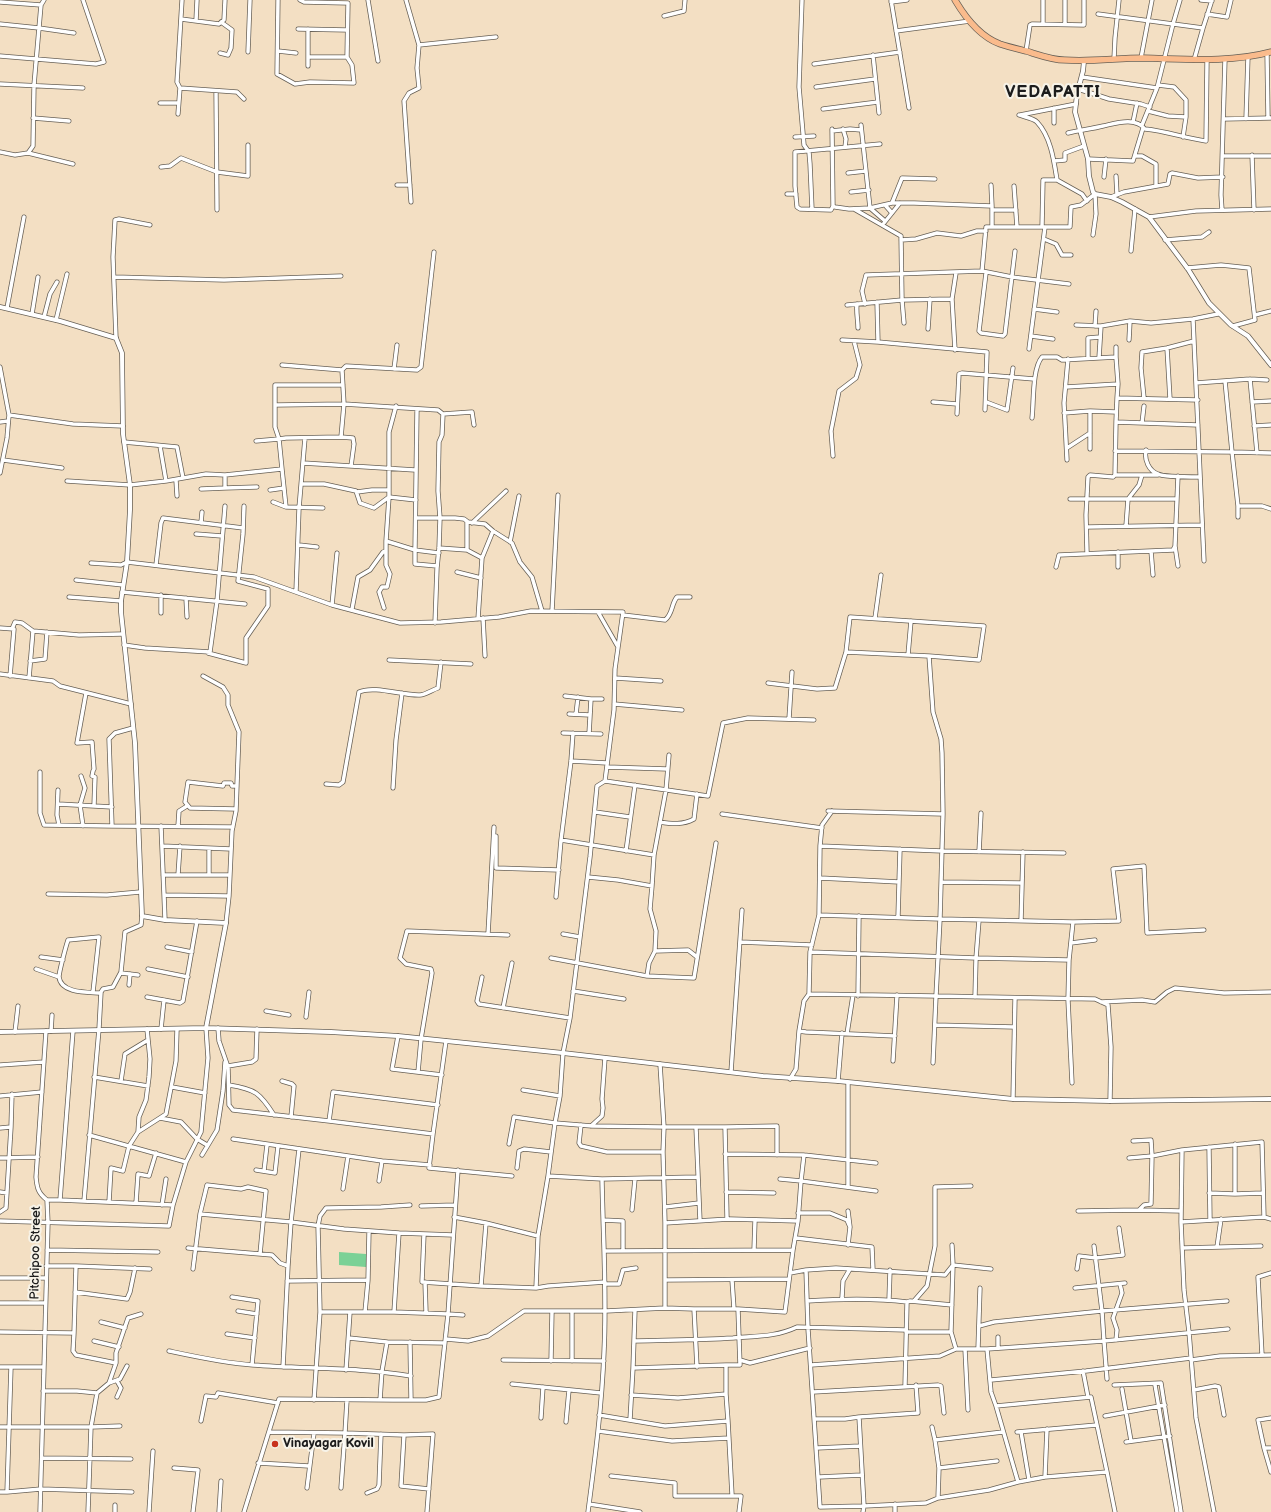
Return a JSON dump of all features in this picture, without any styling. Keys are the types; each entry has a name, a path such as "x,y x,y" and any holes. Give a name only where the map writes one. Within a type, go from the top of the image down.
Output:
{"main road":[{"path":"955,0 976,28 998,43 1063,60 1084,61 1141,58 1207,60 1269,53"}],"street":[{"path":"28,153 32,146 36,58 41,5 44,0"},
{"path":"0,56 96,64 104,62 83,0"},
{"path":"178,114 180,88 176,82 182,0"},
{"path":"196,21 197,0"},
{"path":"181,20 219,24 224,20 225,0"},
{"path":"248,52 250,0"},
{"path":"278,0 277,74 295,84 310,82 354,83 352,64 347,58 348,3 304,2 300,0"},
{"path":"368,0 378,61"},
{"path":"406,0 419,45 416,68 419,88 409,93 404,101 411,202"},
{"path":"664,16 684,11 685,0"},
{"path":"802,0 799,87 804,145 807,150 810,164 812,209"},
{"path":"907,0 891,1 909,108"},
{"path":"1043,0 1043,23"},
{"path":"1065,0 1065,24"},
{"path":"1026,51 1030,25 1043,23 1084,25 1084,0"},
{"path":"1114,59 1120,0"},
{"path":"1141,58 1152,0"},
{"path":"1088,159 1133,161 1143,126 1158,86 1180,0"},
{"path":"1194,60 1212,0 1201,0"},
{"path":"1207,14 1227,17 1232,0"},
{"path":"0,2 41,5"},
{"path":"1098,14 1203,28"},
{"path":"896,31 970,21"},
{"path":"220,53 228,55 231,48 232,30 221,22"},
{"path":"0,24 74,33"},
{"path":"298,29 347,30"},
{"path":"308,30 308,66"},
{"path":"419,45 496,37"},
{"path":"278,51 296,53"},
{"path":"814,64 900,52"},
{"path":"1224,119 1269,118 1269,53"},
{"path":"873,55 879,113"},
{"path":"308,56 347,58"},
{"path":"1246,119 1248,56"},
{"path":"1222,210 1221,195 1223,177 1226,59"},
{"path":"1068,133 1124,121 1133,122 1184,137 1206,141 1207,60"},
{"path":"1084,61 1075,112 1088,159 1089,176 1093,192 1095,194 1096,214 1092,235"},
{"path":"1082,77 1174,87 1186,100 1184,137"},
{"path":"816,87 875,79"},
{"path":"0,84 83,88"},
{"path":"180,88 237,92 244,99"},
{"path":"1078,89 1109,99 1137,103 1168,116 1186,117"},
{"path":"216,91 217,210"},
{"path":"823,109 878,102"},
{"path":"160,103 178,104"},
{"path":"1133,122 1137,103"},
{"path":"1057,180 1054,161 1047,138 1036,121 1019,115 1076,104"},
{"path":"1054,108 1054,123"},
{"path":"33,118 69,121"},
{"path":"861,125 870,208 885,221"},
{"path":"843,129 846,139 845,147"},
{"path":"861,130 832,130 832,149 833,206 831,210 800,209 797,207 795,152 807,150 832,149 880,144"},
{"path":"795,137 814,136"},
{"path":"161,167 170,166 181,158 216,172 248,176 248,146"},
{"path":"1054,161 1065,160 1065,153 1084,146"},
{"path":"0,152 14,155 28,153 74,164"},
{"path":"1252,155 1254,210"},
{"path":"1134,156 1142,156 1156,164 1156,186"},
{"path":"1223,156 1271,156"},
{"path":"1104,177 1106,159"},
{"path":"848,173 866,171"},
{"path":"1111,197 1168,184 1171,173 1198,178 1223,177"},
{"path":"1116,176 1118,195"},
{"path":"892,203 902,178 934,179"},
{"path":"1029,349 1044,239 1043,180 1057,180 1082,194 1087,201"},
{"path":"397,185 410,185"},
{"path":"991,185 992,227"},
{"path":"1014,186 1017,227"},
{"path":"851,192 869,190"},
{"path":"787,194 796,194"},
{"path":"1095,194 1111,197 1135,208 1149,217 1187,268 1209,303 1218,314 1248,336 1271,365"},
{"path":"1015,251 1005,334 1002,336 981,333 979,331 986,227 1070,227 1071,207 1081,205 1095,194"},
{"path":"833,206 854,209 900,203 1016,210"},
{"path":"882,225 900,203"},
{"path":"885,205 892,213"},
{"path":"1131,251 1135,208"},
{"path":"854,209 901,236 901,274 904,323"},
{"path":"1149,217 1196,211 1271,209"},
{"path":"7,308 24,217"},
{"path":"93,992 99,937 68,940 59,977 63,985 68,989 93,992 101,992 103,989 113,987 121,973 125,932 141,925 142,916 133,728 121,601 127,562 130,485 122,426 122,353 116,338 112,257 115,220 119,219 150,225"},
{"path":"901,240 916,239 937,233 961,236 986,231"},
{"path":"1165,240 1202,237 1209,232"},
{"path":"1044,239 1056,244 1062,255 1071,255"},
{"path":"282,365 342,370 346,366 352,366 417,370 421,367 434,252"},
{"path":"1187,268 1221,265 1250,268 1255,320 1233,326"},
{"path":"865,304 862,291 866,275 984,272 1038,281 1069,284"},
{"path":"955,350 952,298 956,273"},
{"path":"56,320 67,274"},
{"path":"114,276 224,280 341,276"},
{"path":"32,314 38,277"},
{"path":"44,317 50,294 57,282"},
{"path":"847,305 902,300 952,298"},
{"path":"928,329 930,299"},
{"path":"877,302 878,342"},
{"path":"857,304 856,312 858,328"},
{"path":"0,307 56,320 116,338"},
{"path":"1034,309 1057,312"},
{"path":"1095,326 1096,311"},
{"path":"1255,315 1270,312"},
{"path":"1076,325 1101,326 1130,321 1151,323 1193,319 1218,314"},
{"path":"1193,319 1198,400 1204,561"},
{"path":"1129,340 1130,321"},
{"path":"1099,358 1101,326"},
{"path":"1030,336 1053,339"},
{"path":"1088,358 1088,338 1100,337"},
{"path":"842,340 987,352 985,410"},
{"path":"833,456 831,431 839,391 856,378 860,365 854,341"},
{"path":"1144,398 1141,368 1142,352 1194,342"},
{"path":"394,368 397,345"},
{"path":"1115,475 1118,384 1116,347"},
{"path":"1167,348 1170,399"},
{"path":"1032,418 1034,379 1042,357 1047,356 1062,360 1116,357"},
{"path":"1067,460 1064,412 1068,359"},
{"path":"0,367 9,415 0,473"},
{"path":"986,402 1007,410 1013,368"},
{"path":"341,437 344,404 342,370"},
{"path":"957,414 959,374 962,372 1034,379"},
{"path":"1196,383 1250,379 1267,380"},
{"path":"1250,379 1257,453"},
{"path":"1225,381 1238,517"},
{"path":"1066,387 1118,384"},
{"path":"286,507 278,439 275,427 275,385 343,385"},
{"path":"1117,398 1198,400"},
{"path":"1252,402 1271,401"},
{"path":"933,402 957,404"},
{"path":"276,405 344,404 396,406 438,410 443,414 472,412 474,425"},
{"path":"384,608 379,592 382,587 388,587 390,574 386,565 390,468 389,432 396,406"},
{"path":"1142,423 1144,406"},
{"path":"417,409 415,470 415,564 437,566"},
{"path":"1090,411 1090,448"},
{"path":"1064,412 1116,412"},
{"path":"434,622 440,518 438,491 439,442 442,435 443,414"},
{"path":"9,415 73,424 122,426"},
{"path":"0,422 8,421"},
{"path":"1116,422 1198,425"},
{"path":"1254,426 1271,425"},
{"path":"1067,448 1090,433"},
{"path":"256,441 286,438 353,438 354,444 351,466"},
{"path":"296,592 299,545 299,508 305,438"},
{"path":"124,442 177,448 183,478"},
{"path":"160,446 166,482"},
{"path":"1115,451 1146,450 1271,453"},
{"path":"1146,450 1145,455 1148,466 1158,474"},
{"path":"2,460 62,468"},
{"path":"304,463 415,470"},
{"path":"67,481 130,485 166,482 206,474 225,475 282,469"},
{"path":"1126,526 1128,499 1139,485 1142,474"},
{"path":"1087,553 1087,499 1089,476 1113,477 1115,475 1158,474 1200,477"},
{"path":"225,475 225,488"},
{"path":"1178,476 1175,545 1178,566"},
{"path":"176,480 177,496"},
{"path":"302,484 324,484 357,492 389,490"},
{"path":"201,489 257,487"},
{"path":"270,490 284,488"},
{"path":"468,550 469,522 506,491"},
{"path":"357,492 360,503 374,508 389,497 416,500"},
{"path":"552,611 558,495"},
{"path":"510,542 520,496"},
{"path":"1070,499 1177,499"},
{"path":"273,502 286,507 322,508"},
{"path":"207,653 210,652 211,648 217,601 225,506"},
{"path":"124,645 207,653 246,663 246,638 268,606 268,590 238,581 244,506"},
{"path":"1238,506 1262,506 1271,509"},
{"path":"201,523 202,512"},
{"path":"156,565 160,523 163,518 243,528"},
{"path":"416,518 456,518 464,519 469,522 486,524 493,531 512,543 520,562 532,577 542,611"},
{"path":"1087,527 1202,525"},
{"path":"478,619 482,558 493,531"},
{"path":"196,534 222,536"},
{"path":"386,541 415,550 439,553"},
{"path":"299,545 317,547"},
{"path":"1056,566 1059,555 1173,550 1175,545"},
{"path":"439,548 468,550 482,558"},
{"path":"352,609 358,577 370,570 383,552 386,551"},
{"path":"1152,551 1153,575"},
{"path":"1118,552 1118,567"},
{"path":"332,605 337,553"},
{"path":"91,563 121,565 127,562 254,577 332,605 352,609 400,623 478,619 531,611 623,612 623,615 665,620 670,617 674,601 677,597 690,597"},
{"path":"457,572 481,578"},
{"path":"875,618 881,575"},
{"path":"76,580 123,585"},
{"path":"122,592 245,604"},
{"path":"161,595 161,613"},
{"path":"69,597 121,601"},
{"path":"186,598 187,617"},
{"path":"598,612 618,648"},
{"path":"605,781 614,704 618,648 623,615"},
{"path":"768,684 817,689 835,688 846,652 850,617 984,626 979,660 846,652"},
{"path":"483,618 485,656"},
{"path":"908,655 911,621"},
{"path":"10,676 14,632 14,629 12,629 15,622 22,623 33,631 79,635 123,634"},
{"path":"0,628 12,629"},
{"path":"28,678 33,631"},
{"path":"30,662 44,659 47,632"},
{"path":"929,656 932,712 941,739 943,814 940,919 933,1063"},
{"path":"389,660 471,664"},
{"path":"326,784 339,785 343,782 359,692 363,690 420,695 438,688 441,662"},
{"path":"789,719 792,672"},
{"path":"0,674 53,681 60,686 131,704"},
{"path":"0,1221 168,1226 186,1162 201,1132 208,1058 206,1028 226,923 231,849 236,809 239,732 228,705 228,695 223,687 203,676"},
{"path":"615,678 661,682"},
{"path":"86,693 77,743 92,742 94,769 92,776 94,777 95,789 94,806"},
{"path":"393,788 396,740 402,693"},
{"path":"565,696 602,699"},
{"path":"576,714 578,697"},
{"path":"589,734 591,699"},
{"path":"614,704 682,710"},
{"path":"569,714 590,715"},
{"path":"536,1288 538,1236 560,1096 563,1053 570,1018 598,786 605,781 708,796 723,723 748,718 814,720"},
{"path":"112,826 109,739 115,733 133,728"},
{"path":"563,733 601,734"},
{"path":"556,897 573,733"},
{"path":"647,976 649,964 656,951 656,931 650,909 654,855 666,790 669,755"},
{"path":"571,761 668,769"},
{"path":"40,772 40,813 44,825 233,827"},
{"path":"81,776 85,788 80,805 83,826"},
{"path":"187,806 185,802 188,782 223,786 224,783 231,783 232,786 237,786"},
{"path":"626,851 634,785"},
{"path":"85,788 95,789"},
{"path":"58,790 57,815 59,825"},
{"path":"660,822 674,824 687,823 694,819 697,794"},
{"path":"58,804 112,807"},
{"path":"187,806 190,808 236,809"},
{"path":"178,826 179,811 187,806"},
{"path":"790,1079 796,1069 804,1001 809,994 810,952 819,915 820,846 822,825 830,811 943,814"},
{"path":"595,812 630,817"},
{"path":"979,852 981,813"},
{"path":"722,814 822,828"},
{"path":"162,826 165,920"},
{"path":"488,934 494,827"},
{"path":"496,836 496,868 559,870"},
{"path":"561,840 654,855"},
{"path":"551,958 647,976 694,978 716,843"},
{"path":"162,846 231,849"},
{"path":"178,875 180,846"},
{"path":"820,846 942,851 1064,853"},
{"path":"209,849 209,875"},
{"path":"898,917 900,849"},
{"path":"1021,921 1023,852"},
{"path":"819,915 1021,921 1119,921 1113,869 1144,866 1147,934 1204,930"},
{"path":"163,875 230,875"},
{"path":"588,877 618,880 652,886"},
{"path":"820,878 899,882"},
{"path":"941,882 1022,883"},
{"path":"48,894 107,895 140,892"},
{"path":"164,895 229,896"},
{"path":"731,1072 742,910"},
{"path":"142,916 165,920 226,923"},
{"path":"858,996 859,916"},
{"path":"975,997 979,920"},
{"path":"147,997 180,1003 183,1001 196,921"},
{"path":"1072,1083 1068,1000 1069,960 1073,922"},
{"path":"418,1072 421,1039 432,973 431,969 406,964 400,958 407,931 508,935"},
{"path":"563,934 580,937"},
{"path":"1071,943 1095,940"},
{"path":"740,942 812,945"},
{"path":"167,947 192,952"},
{"path":"656,951 688,950 697,957"},
{"path":"810,952 858,955 1069,960"},
{"path":"41,957 63,960"},
{"path":"503,1008 512,963"},
{"path":"36,969 59,977"},
{"path":"148,969 188,977"},
{"path":"121,973 138,975"},
{"path":"129,985 130,974"},
{"path":"482,977 478,1003 570,1018"},
{"path":"1100,1002 1142,1000 1155,1002 1167,992 1175,988 1224,994 1271,992"},
{"path":"573,991 624,999"},
{"path":"84,1201 101,992"},
{"path":"306,1017 309,992"},
{"path":"809,994 1068,1000 1095,999 1108,1005 1111,1047 1110,1101"},
{"path":"847,1034 853,995"},
{"path":"894,1061 896,995"},
{"path":"1013,1099 1015,998"},
{"path":"161,1029 164,1000"},
{"path":"14,1032 18,1006"},
{"path":"266,1011 289,1015"},
{"path":"47,1200 36,1188 44,1062 48,1031 52,1015"},
{"path":"935,1025 1014,1027"},
{"path":"202,1155 217,1130 223,1091 225,1062 219,1041 218,1028"},
{"path":"0,1032 218,1028 398,1036 790,1079 838,1081 1013,1099 1110,1101 1271,1099"},
{"path":"138,1132 139,1117 146,1100 148,1086 150,1060 148,1029"},
{"path":"109,1202 111,1168 122,1171 129,1146 138,1132 166,1114 176,1061 177,1029"},
{"path":"228,1066 252,1062 256,1059 257,1029"},
{"name":"Pitchipoo Street","path":"40,1512 48,1223 47,1200 60,1200 73,1031"},
{"path":"800,1031 895,1036"},
{"path":"838,1081 842,1033"},
{"path":"398,1036 392,1069 442,1075"},
{"path":"121,1081 125,1054 148,1040"},
{"path":"446,1041 429,1168 512,1176"},
{"path":"591,1126 602,1116 605,1058"},
{"path":"0,1066 44,1062"},
{"path":"225,1062 228,1066 229,1105 234,1110 434,1134"},
{"path":"660,1064 664,1127 665,1308"},
{"path":"94,1077 148,1086"},
{"path":"282,1081 294,1086 291,1117"},
{"path":"848,1083 848,1186"},
{"path":"229,1085 250,1089 265,1102 274,1115"},
{"path":"172,1087 205,1093"},
{"path":"523,1090 560,1096"},
{"path":"0,1096 42,1092"},
{"path":"329,1121 332,1092 438,1105"},
{"path":"0,1212 6,1208 12,1094"},
{"path":"509,1144 514,1117 591,1126 777,1126 777,1155"},
{"path":"160,1118 181,1122 198,1139 207,1145"},
{"path":"582,1125 579,1144 582,1146 607,1152 663,1152"},
{"path":"0,1128 11,1127"},
{"path":"696,1127 700,1221"},
{"path":"725,1127 727,1219"},
{"path":"89,1135 186,1162"},
{"path":"233,1139 382,1161 430,1165"},
{"path":"1133,1141 1151,1140 1152,1156 1150,1204 1144,1204 1139,1210"},
{"path":"1129,1158 1152,1156 1182,1150 1262,1142 1264,1218"},
{"path":"264,1171 267,1144"},
{"path":"1235,1144 1235,1194"},
{"path":"256,1170 275,1173 278,1146"},
{"path":"1209,1147 1210,1220"},
{"path":"283,1367 290,1222 298,1149"},
{"path":"517,1168 518,1151 524,1149 551,1152"},
{"path":"1182,1150 1181,1222 1186,1303 1194,1390 1201,1444 1214,1512"},
{"path":"136,1203 138,1174 149,1176 156,1154"},
{"path":"725,1154 804,1155 876,1163"},
{"path":"349,1338 387,1342 468,1341 488,1336 524,1311 606,1311 665,1308 736,1309 785,1312 793,1250 796,1238 804,1155"},
{"path":"343,1189 348,1156"},
{"path":"0,1158 38,1157"},
{"path":"379,1181 382,1161"},
{"path":"244,1512 279,1399 426,1400 440,1397 448,1314 458,1170"},
{"path":"548,1176 602,1179 698,1177"},
{"path":"162,1205 166,1179"},
{"path":"588,1512 598,1431 604,1361 606,1311 602,1179"},
{"path":"632,1210 635,1179"},
{"path":"780,1179 848,1186 876,1191"},
{"path":"193,1269 200,1214 206,1185 241,1189 248,1187 266,1191 260,1254"},
{"path":"914,1302 927,1286 936,1246 935,1187 971,1186"},
{"path":"0,1192 7,1193"},
{"path":"726,1192 774,1193"},
{"path":"1209,1193 1263,1193"},
{"path":"60,1200 173,1205"},
{"path":"665,1207 699,1203"},
{"path":"314,1400 320,1312 318,1226 320,1216 326,1208 410,1205"},
{"path":"421,1206 455,1205"},
{"path":"848,1211 850,1227 848,1245"},
{"path":"1078,1211 1181,1211"},
{"path":"798,1213 830,1213 847,1220 850,1227"},
{"path":"200,1214 263,1219 399,1234 453,1236"},
{"path":"454,1217 486,1223 538,1236"},
{"path":"1181,1222 1264,1218 1271,1219"},
{"path":"665,1223 727,1219 798,1221"},
{"path":"603,1220 623,1221 623,1250"},
{"path":"754,1250 755,1220"},
{"path":"1217,1247 1220,1220"},
{"path":"481,1286 486,1223"},
{"path":"1077,1269 1078,1256 1096,1258 1123,1255 1119,1228"},
{"path":"365,1312 368,1280 369,1230"},
{"path":"394,1312 399,1234"},
{"path":"424,1234 422,1282 424,1282 426,1312"},
{"path":"796,1238 872,1248 872,1270"},
{"path":"952,1245 953,1265 951,1332 956,1348"},
{"path":"1094,1246 1102,1311 1107,1379"},
{"path":"1182,1248 1261,1246"},
{"path":"188,1248 272,1255 280,1263 288,1266"},
{"path":"47,1250 158,1252"},
{"path":"604,1251 793,1250"},
{"path":"790,1273 806,1270 850,1269 890,1270 945,1275 953,1265"},
{"path":"953,1265 991,1269"},
{"path":"46,1266 150,1269"},
{"path":"76,1266 73,1351 76,1355 116,1363"},
{"path":"75,1292 127,1299 135,1268"},
{"path":"424,1282 536,1288 605,1283 619,1284 623,1270 636,1268"},
{"path":"842,1298 843,1281 850,1269"},
{"path":"806,1270 808,1329 820,1507 926,1503 938,1498 989,1490 1018,1482 1045,1477 1107,1472"},
{"path":"889,1300 890,1270"},
{"path":"1262,1355 1257,1285 1258,1277 1271,1273"},
{"path":"0,1278 46,1278"},
{"path":"665,1280 789,1279"},
{"path":"287,1281 368,1280"},
{"path":"633,1368 740,1365 740,1337 732,1280"},
{"path":"1075,1288 1125,1283"},
{"path":"1116,1340 1117,1330 1113,1318 1122,1293 1120,1284"},
{"path":"978,1349 980,1288"},
{"path":"232,1297 258,1301 252,1365"},
{"path":"807,1301 842,1298 952,1305"},
{"path":"979,1326 994,1322 1102,1311 1186,1303 1227,1301"},
{"path":"905,1386 907,1302"},
{"path":"0,1303 45,1304"},
{"path":"694,1309 697,1366"},
{"path":"630,1420 635,1310"},
{"path":"238,1311 257,1314"},
{"path":"551,1361 552,1311"},
{"path":"572,1311 572,1361"},
{"path":"320,1312 426,1312 463,1315"},
{"path":"346,1370 350,1312"},
{"path":"109,1383 116,1363 116,1353 128,1318 141,1314"},
{"path":"101,1322 125,1328"},
{"path":"634,1341 696,1340 779,1335 797,1328 951,1332"},
{"path":"811,1365 905,1357 940,1356 956,1348 988,1349 1104,1342 1228,1329"},
{"path":"0,1332 74,1333"},
{"path":"227,1334 255,1338"},
{"path":"998,1337 998,1348"},
{"path":"94,1341 119,1347"},
{"path":"380,1400 382,1371 387,1342"},
{"path":"410,1342 411,1400"},
{"path":"740,1360 750,1363 810,1348"},
{"path":"965,1349 968,1410"},
{"path":"988,1349 991,1392 1018,1482"},
{"path":"169,1351 216,1361 252,1365 382,1371 411,1376"},
{"path":"991,1380 1220,1356 1271,1355"},
{"path":"503,1360 604,1361"},
{"path":"726,1365 726,1394 732,1495"},
{"path":"88,1512 91,1428 97,1393 109,1383 120,1379 127,1366"},
{"path":"0,1367 44,1367"},
{"path":"7,1492 11,1367"},
{"path":"1083,1371 1088,1397 1091,1397 1115,1512"},
{"path":"117,1380 121,1388 117,1397"},
{"path":"1114,1385 1162,1383 1182,1512"},
{"path":"512,1384 601,1393"},
{"path":"813,1392 916,1385 938,1385 941,1386 944,1413"},
{"path":"814,1418 845,1419 918,1413 916,1385"},
{"path":"1155,1385 1177,1512"},
{"path":"540,1418 543,1387"},
{"path":"1194,1390 1219,1387 1224,1415"},
{"path":"1122,1389 1131,1441"},
{"path":"566,1422 569,1390"},
{"path":"43,1391 77,1391 97,1393"},
{"path":"201,1421 206,1396 216,1397 218,1393 278,1403"},
{"path":"631,1395 678,1398 726,1394"},
{"path":"996,1406 1088,1397"},
{"path":"341,1488 346,1433 347,1400"},
{"path":"1105,1416 1165,1405"},
{"path":"599,1415 665,1426 728,1421"},
{"path":"859,1417 864,1506 863,1512"},
{"path":"1271,1418 1258,1420 1271,1472"},
{"path":"1029,1480 1019,1432 1097,1424"},
{"path":"0,1427 42,1426 91,1428 120,1426"},
{"path":"932,1427 939,1468 938,1498"},
{"path":"1045,1477 1047,1429"},
{"path":"598,1431 672,1441 729,1438"},
{"path":"268,1432 404,1435 433,1434 428,1512"},
{"path":"935,1440 1003,1432"},
{"path":"307,1488 314,1433"},
{"path":"367,1493 377,1489 379,1485 381,1434"},
{"path":"404,1435 401,1486 429,1489"},
{"path":"1126,1442 1170,1436"},
{"path":"817,1448 860,1446"},
{"path":"1264,1448 1271,1448"},
{"path":"149,1512 153,1451"},
{"path":"42,1458 131,1459"},
{"path":"939,1468 997,1460"},
{"path":"258,1463 309,1466"},
{"path":"174,1468 198,1470 193,1512"},
{"path":"818,1477 862,1475"},
{"path":"611,1476 675,1483 675,1496 741,1496 739,1512"},
{"path":"219,1512 221,1481"},
{"path":"0,1492 41,1489 132,1492"},
{"path":"115,1504 115,1512"},
{"path":"589,1504 640,1512"},
{"path":"895,1504 895,1512"}],"green space":[{"path":"339,1252 366,1254 366,1267 339,1265"}],"place":[{"name":"Vinayagar Kovil","path":"275,1444"}],"district":[{"name":"VEDAPATTI","path":"1053,93"}]}
